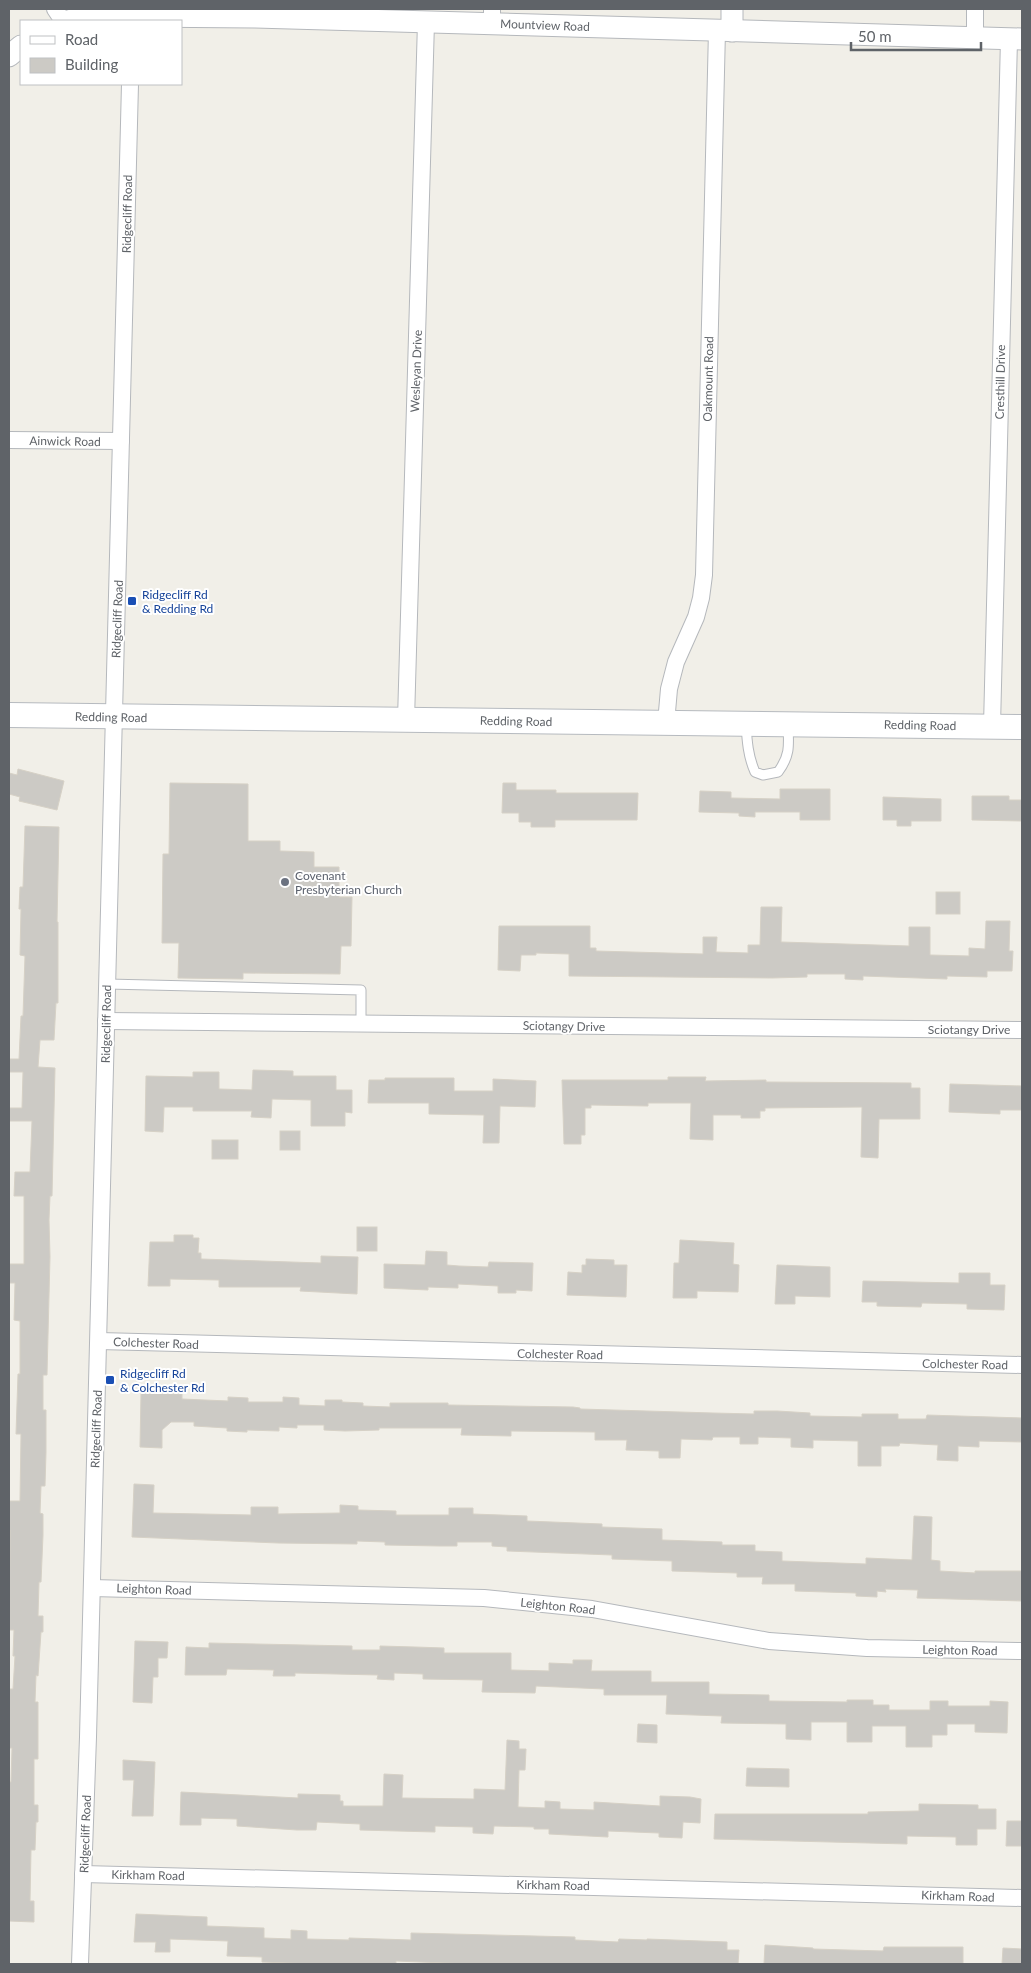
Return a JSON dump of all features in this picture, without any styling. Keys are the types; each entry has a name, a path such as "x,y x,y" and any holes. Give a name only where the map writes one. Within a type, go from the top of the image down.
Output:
{"main road":[{"name":"Redding Road","path":"9,716 1022,727"}],"street":[{"path":"55,9 62,20"},
{"path":"724,31 732,9"},
{"path":"975,9 975,38"},
{"name":"Mountview Road","path":"72,20 82,17 132,18 255,13 426,22 492,16 724,31 1016,39"},
{"name":"Wesleyan Drive","path":"406,720 426,22"},
{"name":"Oakmount Road","path":"666,723 669,689 676,662 696,617 704,575 724,31"},
{"name":"Cresthill Drive","path":"992,726 1016,39"},
{"path":"9,56 20,47"},
{"name":"Ridgecliff Road","path":"80,1964 99,1341 130,85"},
{"name":"Ainwick Road","path":"9,440 121,441"},
{"name":"Sciotangy Drive","path":"106,1021 1022,1030"},
{"name":"Colchester Road","path":"99,1341 1022,1365"},
{"name":"Leighton Road","path":"92,1588 484,1598 592,1609 769,1641 876,1648 1022,1651"},
{"name":"Kirkham Road","path":"83,1874 1022,1898"}],"lane":[{"path":"746,723 747,747 751,764 755,772 763,775 778,772 786,762 789,748 788,724"},
{"path":"107,984 361,990 360,1024"}],"building":[{"path":"18,769 64,781 57,810 19,801 20,797 9,794 9,773 17,775"},
{"name":"Covenant Presbyterian Church","path":"170,783 248,784 248,841 280,841 280,851 314,852 314,867 339,867 339,897 352,897 351,946 341,946 340,974 243,973 243,979 178,978 179,943 162,943 163,854 169,854"},
{"path":"503,783 516,783 516,790 556,790 556,793 638,793 637,820 555,820 555,827 531,827 531,822 519,822 519,813 502,813"},
{"path":"780,789 830,789 830,820 800,820 800,812 755,812 755,817 739,816 739,813 699,812 700,791 731,792 731,798 780,799"},
{"path":"972,796 1009,796 1009,800 1022,800 1022,821 972,820"},
{"path":"883,797 941,799 941,821 911,821 911,826 897,826 897,820 883,820"},
{"path":"25,826 59,827 58,1003 56,1003 54,1040 40,1040 38,1067 55,1068 52,1196 50,1196 49,1220 47,1375 43,1375 43,1410 46,1410 45,1486 41,1486 40,1513 43,1514 43,1535 38,1616 43,1616 43,1632 41,1632 38,1676 36,1675 35,1702 38,1702 38,1759 34,1759 34,1805 38,1805 38,1822 36,1822 35,1850 31,1850 30,1901 34,1901 34,1922 9,1921 9,1782 11,1782 12,1748 9,1748 9,1689 13,1689 15,1656 13,1656 14,1630 9,1630 9,1501 20,1501 21,1434 16,1434 18,1374 20,1374 20,1321 14,1320 15,1283 9,1283 9,1264 24,1264 24,1196 14,1196 15,1172 30,1172 32,1121 9,1121 9,1108 22,1108 23,1072 9,1072 9,1059 19,1059 21,1016 23,1016 25,956 20,955 21,909 19,909 20,887 23,887"},
{"path":"936,892 960,892 960,914 936,914"},
{"path":"761,907 782,907 781,942 909,946 909,927 930,927 930,955 969,956 969,948 985,949 986,921 1010,921 1009,951 1013,951 1012,971 987,971 987,977 947,976 947,979 863,976 863,980 845,979 845,974 807,974 807,977 772,978 569,976 569,954 536,953 536,955 521,955 520,971 498,970 499,926 590,926 590,948 596,948 596,951 703,954 703,937 717,937 716,952 748,953 748,945 760,945"},
{"path":"253,1070 293,1071 293,1076 336,1076 336,1090 352,1090 352,1113 345,1112 345,1126 311,1126 311,1100 272,1099 271,1118 251,1117 252,1111 193,1111 193,1107 164,1107 163,1132 145,1131 146,1076 193,1077 193,1072 219,1072 219,1089 252,1090"},
{"path":"668,1077 706,1077 705,1081 766,1080 766,1082 911,1083 911,1088 920,1088 920,1119 879,1119 878,1158 861,1157 862,1107 765,1108 765,1111 760,1111 760,1118 741,1118 741,1115 713,1115 713,1140 690,1139 691,1103 648,1103 648,1106 591,1105 591,1108 585,1108 585,1135 581,1135 581,1144 564,1144 562,1080 668,1080"},
{"path":"385,1078 454,1078 454,1091 493,1091 493,1079 536,1081 535,1107 500,1106 499,1143 483,1143 484,1115 429,1114 429,1103 368,1103 369,1080 385,1080"},
{"path":"950,1084 1022,1086 1022,1110 1000,1110 1000,1114 949,1112"},
{"path":"280,1131 300,1131 300,1150 280,1150"},
{"path":"212,1140 238,1140 238,1159 212,1159"},
{"path":"357,1227 377,1227 377,1251 357,1251"},
{"path":"174,1235 193,1235 193,1238 199,1238 198,1253 201,1253 201,1259 321,1263 321,1256 358,1257 357,1294 300,1291 301,1287 219,1287 219,1280 170,1279 170,1286 148,1286 150,1242 174,1242"},
{"path":"680,1240 734,1243 733,1264 739,1265 738,1292 697,1291 697,1298 673,1298 674,1263 679,1263"},
{"path":"426,1251 447,1252 447,1265 488,1267 489,1262 533,1263 532,1291 516,1290 516,1293 498,1293 498,1286 458,1284 458,1288 428,1287 428,1290 384,1288 384,1264 425,1265"},
{"path":"586,1259 614,1260 614,1265 627,1265 626,1297 567,1295 568,1272 582,1273 582,1265 586,1265"},
{"path":"777,1265 830,1267 830,1297 795,1296 795,1304 775,1304"},
{"path":"959,1273 990,1273 990,1285 1005,1285 1004,1310 967,1309 967,1304 922,1303 921,1307 877,1306 877,1302 862,1302 863,1281 959,1283"},
{"path":"141,1393 182,1394 182,1399 228,1401 228,1397 248,1398 248,1402 283,1402 283,1397 299,1398 299,1405 325,1406 325,1400 342,1400 342,1402 363,1403 363,1406 390,1407 390,1403 448,1403 448,1405 573,1407 580,1409 754,1414 754,1411 777,1411 810,1413 810,1416 862,1417 862,1414 898,1414 898,1419 926,1419 927,1415 1022,1418 1022,1442 979,1441 979,1447 958,1446 958,1461 937,1460 938,1445 900,1443 899,1446 881,1446 881,1466 858,1466 858,1441 813,1440 813,1448 791,1447 791,1438 758,1437 758,1444 740,1444 740,1437 713,1437 712,1440 681,1439 680,1458 659,1458 659,1451 626,1450 627,1440 595,1440 595,1432 511,1431 511,1436 461,1435 462,1428 379,1428 379,1430 345,1431 324,1430 324,1425 297,1425 297,1428 279,1427 279,1431 247,1430 247,1432 227,1431 227,1428 194,1426 194,1422 171,1422 162,1430 162,1448 140,1447"},
{"path":"134,1484 154,1485 153,1513 251,1515 251,1507 278,1507 278,1514 340,1513 340,1505 358,1506 358,1510 396,1511 396,1515 449,1515 449,1508 473,1508 473,1514 527,1516 527,1521 602,1524 602,1527 662,1529 662,1540 722,1542 722,1545 755,1545 755,1551 782,1552 782,1561 866,1564 866,1558 912,1560 914,1516 932,1517 931,1560 940,1561 940,1571 975,1573 975,1571 1022,1571 1022,1601 917,1598 918,1590 885,1589 886,1592 877,1591 877,1597 856,1596 856,1593 795,1591 795,1584 762,1584 763,1577 737,1577 737,1573 672,1571 672,1561 612,1559 612,1555 507,1551 507,1547 492,1546 492,1542 457,1542 457,1546 440,1546 385,1545 385,1542 357,1541 357,1544 278,1543 132,1537"},
{"path":"135,1641 168,1642 167,1658 158,1658 158,1677 153,1677 152,1703 133,1702"},
{"path":"209,1643 352,1646 352,1650 380,1650 380,1646 415,1647 444,1648 444,1653 511,1653 511,1670 549,1671 549,1663 573,1664 573,1660 592,1660 591,1671 651,1671 651,1682 709,1682 709,1694 769,1695 769,1701 847,1702 847,1700 873,1700 873,1705 889,1705 889,1710 930,1710 930,1701 948,1701 948,1706 990,1706 990,1701 1008,1702 1007,1733 975,1732 975,1724 947,1724 947,1735 932,1735 932,1747 906,1747 906,1726 872,1726 872,1742 847,1742 847,1722 811,1722 811,1740 786,1739 786,1724 721,1723 722,1716 666,1714 667,1695 604,1695 604,1689 536,1686 535,1693 482,1692 483,1680 423,1679 423,1674 394,1673 394,1680 377,1679 378,1675 295,1673 295,1676 273,1676 274,1670 227,1669 226,1675 185,1675 186,1647 209,1648"},
{"path":"638,1724 657,1725 657,1743 637,1742"},
{"path":"507,1740 519,1741 519,1749 526,1749 525,1770 519,1770 518,1807 545,1808 545,1801 560,1802 560,1809 594,1810 594,1802 660,1806 660,1796 690,1797 701,1799 700,1823 683,1822 682,1838 659,1837 659,1833 608,1831 608,1837 549,1834 549,1829 494,1826 493,1834 473,1833 473,1827 435,1826 435,1832 360,1830 360,1824 317,1822 316,1830 297,1830 237,1826 237,1819 201,1818 201,1825 180,1825 181,1792 298,1798 298,1794 340,1795 340,1801 343,1801 343,1806 383,1806 384,1774 403,1775 402,1798 474,1799 474,1789 505,1790"},
{"path":"123,1760 155,1762 153,1816 132,1816 134,1780 123,1780"},
{"path":"747,1768 789,1769 789,1787 746,1786"},
{"path":"919,1804 978,1805 978,1809 996,1809 996,1829 977,1829 977,1845 956,1845 956,1837 907,1836 907,1844 714,1839 715,1814 868,1814 868,1812 919,1811"},
{"path":"1007,1821 1022,1821 1022,1846 1006,1846"},
{"path":"136,1914 207,1917 207,1926 264,1928 264,1938 291,1939 291,1930 307,1931 307,1939 411,1940 411,1933 575,1937 575,1940 618,1942 619,1939 647,1939 727,1942 727,1950 739,1950 738,1964 468,1964 396,1961 396,1964 312,1964 262,1962 262,1957 227,1956 228,1941 170,1939 170,1952 155,1952 156,1942 134,1942"},
{"path":"765,1945 813,1949 883,1951 884,1947 963,1947 963,1964 764,1964"},
{"path":"1003,1948 1022,1949 1022,1964 1002,1964"}],"place":[{"name":"Ridgecliff Rd & Redding Rd","path":"132,601"},
{"name":"Covenant Presbyterian Church","path":"285,882"},
{"name":"Ridgecliff Rd & Colchester Rd","path":"110,1380"}]}
